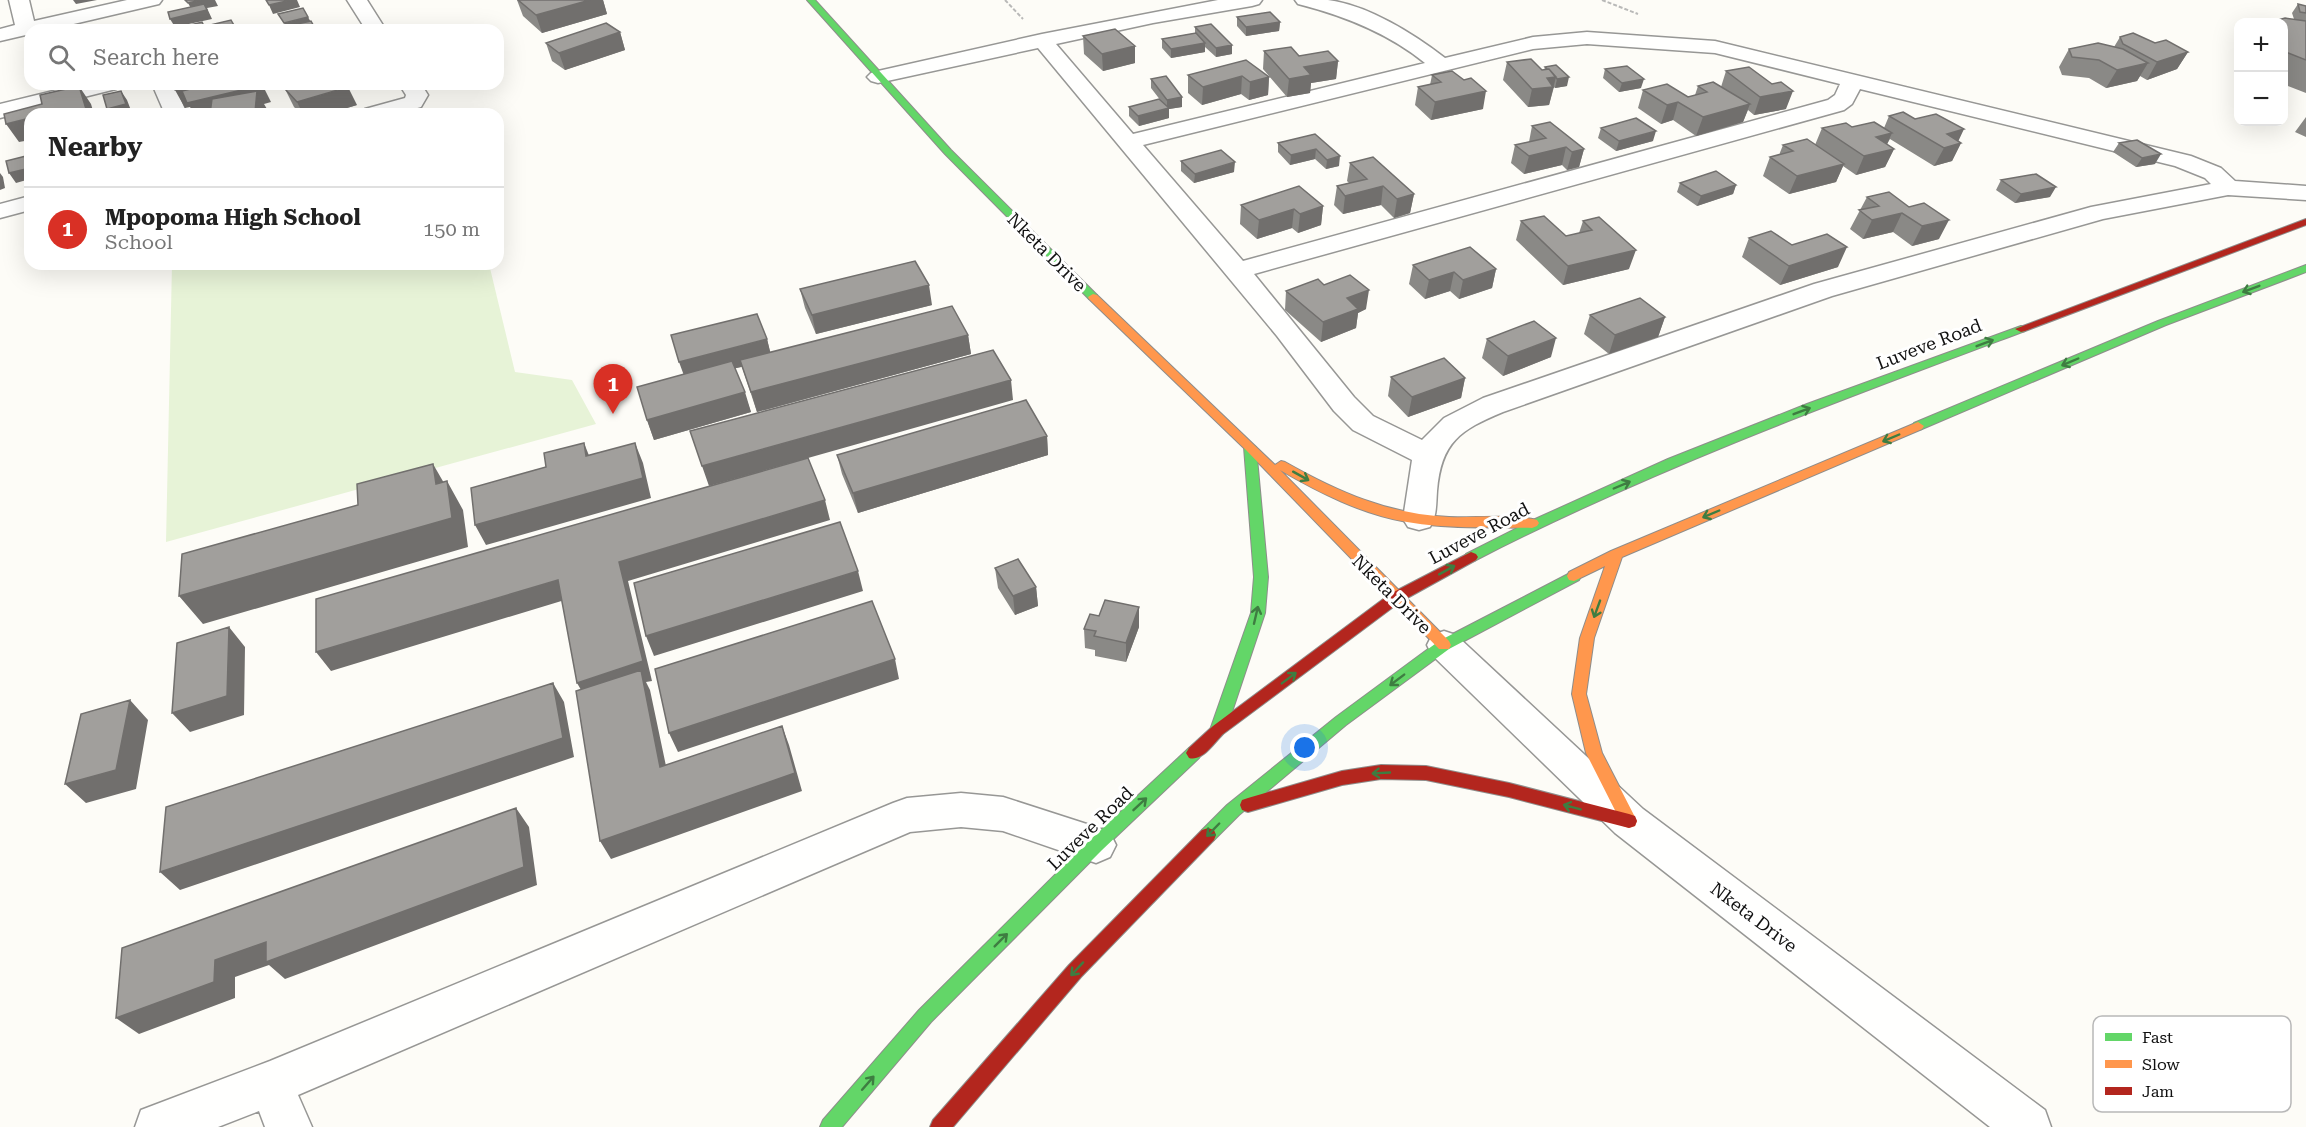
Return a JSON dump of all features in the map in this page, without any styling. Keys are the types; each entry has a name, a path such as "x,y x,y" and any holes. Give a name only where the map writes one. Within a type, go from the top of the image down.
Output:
{"street":[{"path":"19,0 25,24"},
{"path":"60,24 129,14 152,0"},
{"path":"357,0 372,24"},
{"name":"Nketa Drive","path":"811,0 948,152 1070,275 1250,447 1443,645 1629,821 2028,1127"},
{"path":"878,77 1042,40 1252,0"},
{"path":"1305,0 1365,17 1416,44 1441,65"},
{"path":"0,35 24,29"},
{"path":"1127,142 1533,43 1587,38 1715,47 2183,161 2213,173 2228,188"},
{"path":"1042,40 1287,330 1344,404 1363,423 1428,456"},
{"path":"1236,271 1836,105 1844,99 1853,80"},
{"path":"0,111 84,90"},
{"path":"165,90 173,108"},
{"path":"393,108 413,102 417,95 414,90"},
{"path":"1419,519 1428,456 1441,438 1465,416 1823,290 2100,212 2228,188 2306,193"},
{"path":"0,211 24,205"},
{"name":"Luveve Road","path":"830,1127 926,1016 1096,845 1218,730 1395,598 1534,523 1738,435 2306,222"},
{"path":"940,1127 1075,971 1233,810 1341,721 1443,645 1616,554 2162,322 2306,268"},
{"path":"1250,447 1308,480 1389,514 1419,519 1534,523"},
{"path":"1218,730 1258,613 1261,577 1250,447"},
{"path":"1616,554 1587,638 1579,694 1594,753 1629,821"},
{"path":"1233,810 1342,778 1381,772 1437,775 1509,790 1629,821"},
{"path":"158,1127 270,1084 907,815 961,810 1003,814 1096,845"},
{"path":"270,1084 289,1127"}],"green space":[{"path":"172,270 490,270 515,372 572,380 596,424 166,542"}],"building":[{"path":"185,0 201,0 188,3"},
{"path":"266,0 291,0 269,5"},
{"path":"518,0 590,0 536,15"},
{"path":"204,4 207,10 170,19 168,12"},
{"path":"2298,4 2306,6 2306,13 2300,12"},
{"path":"303,8 308,17 284,23 278,14"},
{"path":"1270,12 1280,22 1246,27 1237,17"},
{"path":"2288,18 2306,21 2306,60 2288,53"},
{"path":"231,20 233,24 214,24"},
{"path":"311,21 313,24 297,24"},
{"path":"606,23 620,32 559,53 546,43"},
{"path":"1211,24 1232,45 1216,48 1195,27"},
{"path":"1115,29 1135,46 1102,54 1083,36"},
{"path":"1196,33 1205,43 1171,49 1162,39"},
{"path":"2133,33 2155,43 2166,40 2188,52 2157,62 2123,44 2120,37"},
{"path":"2098,43 2123,49 2148,63 2117,70 2099,60 2072,57 2069,49"},
{"path":"1291,47 1299,56 1328,51 1338,61 1304,67 1311,75 1289,79 1264,51"},
{"path":"1531,59 1542,70 1549,69 1556,77 1547,78 1553,87 1532,89 1507,62"},
{"path":"1246,60 1269,77 1250,82 1242,76 1203,87 1188,75"},
{"path":"1556,65 1569,77 1557,79 1545,67"},
{"path":"1627,66 1644,79 1622,83 1605,69"},
{"path":"1749,67 1772,84 1781,82 1793,91 1760,97 1726,71"},
{"path":"1452,71 1464,80 1471,78 1486,91 1435,102 1418,87 1441,82 1432,75"},
{"path":"1166,76 1182,97 1167,100 1151,79"},
{"path":"1713,82 1750,104 1703,117 1678,102 1667,105 1643,90 1667,84 1688,97 1707,92 1698,86"},
{"path":"62,90 80,90 86,108 27,108 42,104 40,95"},
{"path":"186,90 241,90 187,103 182,91"},
{"path":"286,90 338,90 297,102"},
{"path":"121,91 126,104 107,108 103,95"},
{"path":"257,91 255,108 211,108 212,99"},
{"path":"1159,99 1169,108 1138,116 1129,107"},
{"path":"24,109 24,120 6,124 4,114"},
{"path":"1903,112 1915,119 1936,114 1964,129 1947,134 1961,143 1944,148 1889,116"},
{"path":"1636,118 1656,131 1619,141 1601,128"},
{"path":"1550,122 1584,149 1572,152 1566,147 1529,156 1515,145 1546,138 1532,126"},
{"path":"1874,122 1892,133 1876,137 1894,149 1864,156 1822,128 1846,123 1852,127"},
{"path":"1315,134 1340,156 1327,160 1316,149 1291,155 1278,143"},
{"path":"1807,139 1844,164 1797,176 1770,157 1793,151 1783,145"},
{"path":"2137,140 2161,154 2142,158 2119,143"},
{"path":"1221,150 1235,162 1195,174 1181,161"},
{"path":"24,156 24,169 9,173 6,161"},
{"path":"1373,157 1414,194 1397,199 1383,186 1345,196 1337,186 1367,179 1350,163"},
{"path":"1716,171 1736,185 1701,196 1680,183"},
{"path":"2036,174 2056,187 2021,194 2001,180"},
{"path":"1299,186 1323,206 1300,214 1294,209 1259,220 1241,205"},
{"path":"1889,192 1909,207 1924,203 1949,220 1922,226 1902,213 1872,220 1859,210 1879,206 1867,197"},
{"path":"1544,216 1566,236 1592,230 1583,221 1599,217 1636,250 1568,266 1521,221"},
{"path":"1771,231 1792,245 1827,234 1847,247 1789,266 1749,238"},
{"path":"1470,247 1496,269 1463,280 1454,272 1429,280 1413,265"},
{"path":"915,261 929,285 812,315 800,289"},
{"path":"1350,275 1369,290 1347,298 1358,309 1323,322 1286,291 1318,279 1324,285"},
{"path":"1640,298 1665,317 1615,335 1590,315"},
{"path":"952,306 968,335 751,392 740,360"},
{"path":"757,314 767,339 679,362 671,335"},
{"path":"1534,321 1556,338 1508,356 1487,339"},
{"path":"993,350 1011,380 702,466 690,431"},
{"path":"1444,358 1465,378 1412,397 1391,377"},
{"path":"732,361 745,392 647,420 637,387"},
{"path":"1026,400 1047,436 853,493 837,455"},
{"path":"584,443 586,456 635,443 643,478 475,525 471,488 546,467 544,453"},
{"path":"808,458 825,500 619,562 643,661 577,683 558,580 316,652 316,599"},
{"path":"433,464 436,484 447,481 452,518 179,596 182,554 358,505 357,484"},
{"path":"840,522 858,571 646,636 634,583"},
{"path":"1018,559 1036,587 1013,596 995,568"},
{"path":"1105,600 1139,607 1126,643 1094,636 1096,631 1084,629 1090,614 1099,616"},
{"path":"872,601 895,659 669,733 655,669"},
{"path":"229,627 227,696 172,713 177,643"},
{"path":"641,670 660,767 782,726 795,773 600,841 576,691"},
{"path":"553,683 563,738 160,872 166,807"},
{"path":"130,700 116,770 65,784 81,714"},
{"path":"516,808 524,867 266,962 266,942 215,960 214,982 116,1018 122,948"}],"traffic: fast":[{"path":"811,0 948,152 1093,297"},
{"path":"1918,426 2162,323 2306,268"},
{"path":"1471,557 1605,491 1673,462 1811,407 2021,329"},
{"path":"1218,730 1258,613 1261,577 1250,447"},
{"path":"1208,835 1233,810 1341,721 1444,645 1574,576"},
{"path":"830,1127 925,1016 1096,845 1194,753"}],"traffic: slow":[{"path":"1093,297 1250,447 1444,645"},
{"path":"1574,576 1616,554 1918,426"},
{"path":"1281,465 1347,500 1407,518 1479,523 1532,523"},
{"path":"1616,554 1587,638 1579,694 1594,753 1629,821"}],"traffic: jam":[{"path":"2021,329 2306,222"},
{"path":"1194,753 1218,730 1395,598 1471,557"},
{"path":"1248,805 1342,778 1381,772 1426,773 1509,790 1629,821"},
{"path":"940,1127 1075,971 1208,835"}],"place":[{"name":"Mpopoma High School","path":"613,414"}]}
